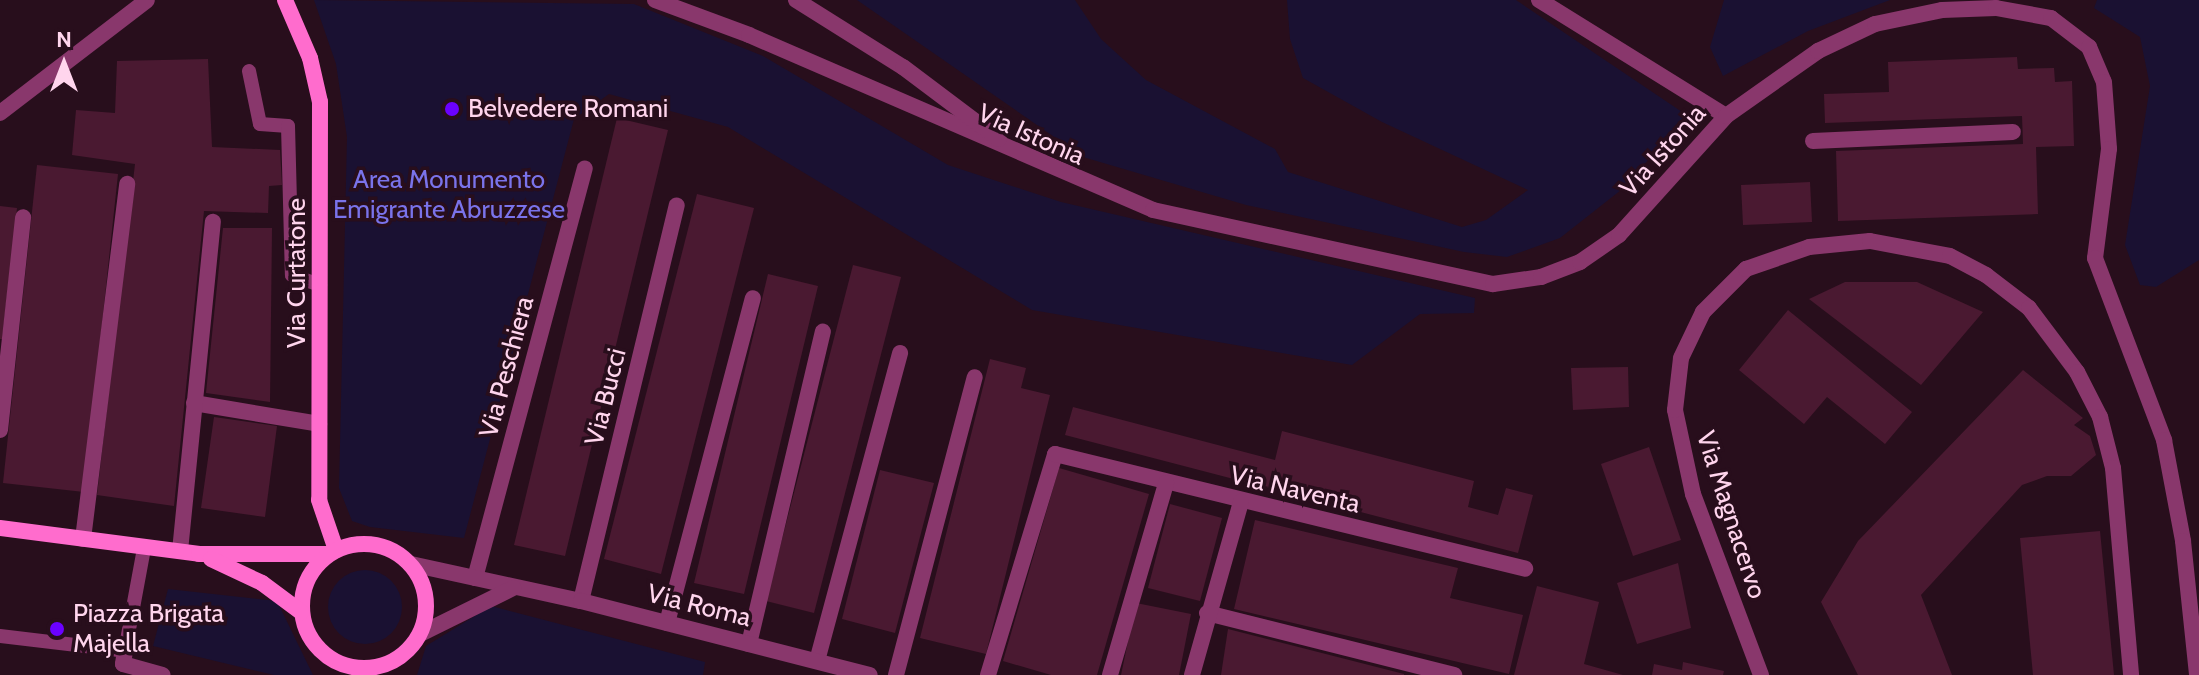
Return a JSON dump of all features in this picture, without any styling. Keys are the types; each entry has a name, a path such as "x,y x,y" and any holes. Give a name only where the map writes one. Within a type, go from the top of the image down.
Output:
{"main road":[{"name":"Via Curtatone","path":"285,0 310,58 320,102 319,500 332,552"},
{"path":"0,528 199,554 332,552 376,545 411,564 426,598 420,634 397,658 365,672 347,667 323,653 306,630 301,612 303,589 332,552"},
{"path":"199,554 262,583 301,612"}],"street":[{"path":"0,113 147,0"},
{"name":"Via Istonia","path":"655,0 749,35 1153,210 1493,284 1541,277 1580,262 1619,235 1726,116 1818,51 1875,24 1942,10 2026,11 2051,18 2089,47 2104,82 2109,119 2095,258 2164,440 2183,541 2197,675"},
{"path":"796,0 903,67 1020,154"},
{"path":"1539,0 1726,116"},
{"path":"1813,141 2013,132"},
{"name":"Via Peschiera","path":"475,578 585,168"},
{"path":"83,539 127,184"},
{"name":"Via Bucci","path":"581,601 677,205"},
{"path":"0,430 23,217"},
{"path":"180,551 213,222"},
{"name":"Via Magnacervo","path":"1761,675 1693,494 1675,410 1681,358 1703,312 1746,269 1809,247 1870,241 1950,256 1986,275 2029,308 2077,372 2100,417 2113,468 2131,675"},
{"path":"667,623 753,298"},
{"path":"749,644 823,332"},
{"path":"817,661 900,353"},
{"path":"896,675 975,377"},
{"path":"194,403 319,424"},
{"name":"Via Naventa","path":"988,675 1055,454 1241,502 1525,569"},
{"path":"1110,675 1166,483"},
{"path":"1192,675 1207,613 1241,502"},
{"name":"Via Roma","path":"411,564 581,601 860,674"},
{"path":"420,634 515,588"},
{"path":"1207,613 1454,675"},
{"path":"125,651 123,664 163,675"}],"lane":[{"path":"249,71 260,124 288,126 292,275 320,285"},
{"path":"0,636 125,651 144,548"}],"green space":[{"name":"Area Monumento Emigrante Abruzzese","path":"314,0 634,4 763,56 948,165 1061,202 1475,298 1474,313 1420,314 1352,365 1032,310 728,127 609,94 574,119 464,538 370,527 352,521 339,488 347,137 336,64"},
{"path":"857,0 1075,0 1101,39 1146,80 1275,149 1288,172 1462,227 1486,220 1528,190 1382,122 1303,78 1290,39 1287,0 1516,0 1688,116 1621,190 1560,238 1507,257 1464,252 1246,205 1083,157"},
{"path":"1724,0 1890,0 1808,31 1723,76 1710,47"},
{"path":"2097,0 2199,0 2199,260 2156,287 2140,285 2125,245 2150,86 2140,37 2094,8"},
{"path":"365,570 379,573 391,581 399,593 402,607 399,621 391,633 379,641 365,644 351,641 339,633 331,621 328,607 331,593 339,581 351,573"},
{"path":"168,589 277,601 313,675 274,675 153,646"},
{"path":"491,606 705,662 703,675 417,675 426,646"}],"building":[{"path":"2017,57 2018,69 2054,68 2055,82 2072,81 2074,146 2036,147 2038,214 1838,221 1836,151 2023,144 2022,116 1825,123 1824,94 1889,92 1888,62"},
{"path":"208,59 212,147 280,150 282,185 269,186 268,213 204,211 174,506 97,495 135,164 72,155 76,110 115,113 117,61"},
{"path":"617,118 668,130 565,556 514,545"},
{"path":"37,165 118,174 84,492 3,483"},
{"path":"1810,182 1812,222 1743,225 1741,185"},
{"path":"697,194 754,208 661,574 604,559"},
{"path":"0,206 17,208 2,339 0,339"},
{"path":"223,228 272,228 270,402 206,393"},
{"path":"853,265 901,277 814,613 766,601"},
{"path":"768,274 818,286 744,594 694,583"},
{"path":"1845,282 1917,282 1983,312 1921,385 1809,299"},
{"path":"1788,310 1912,412 1885,444 1827,397 1804,424 1739,370"},
{"path":"990,359 1026,368 1021,388 1050,395 986,654 920,638"},
{"path":"1628,367 1629,407 1573,410 1571,368"},
{"path":"2023,370 2083,418 2074,425 2090,436 2096,455 2071,476 2047,476 2022,485 1921,595 1952,675 1858,675 1821,602 1858,541"},
{"path":"1073,407 1275,460 1282,431 1474,481 1468,507 1498,515 1506,488 1533,495 1518,553 1065,435"},
{"path":"214,417 277,426 265,517 201,508"},
{"path":"1649,447 1681,540 1633,556 1601,464"},
{"path":"1059,468 1149,494 1097,675 1051,675 1003,661"},
{"path":"880,470 934,483 895,633 842,619"},
{"path":"1170,504 1222,518 1200,601 1148,588"},
{"path":"1255,520 1458,568 1450,598 1523,615 1509,674 1234,609"},
{"path":"2100,531 2114,675 2033,675 2020,538"},
{"path":"1678,563 1691,628 1637,644 1617,583"},
{"path":"1537,586 1599,602 1584,664 1623,675 1514,675"},
{"path":"1136,603 1191,614 1179,675 1121,675"},
{"path":"1228,629 1404,674 1404,675 1221,675"},
{"path":"1683,662 1724,671 1723,675 1652,675 1654,664 1682,670"}],"place":[{"name":"Belvedere Romani","path":"452,109"},
{"name":"Piazza Brigata Majella","path":"57,629"}]}
